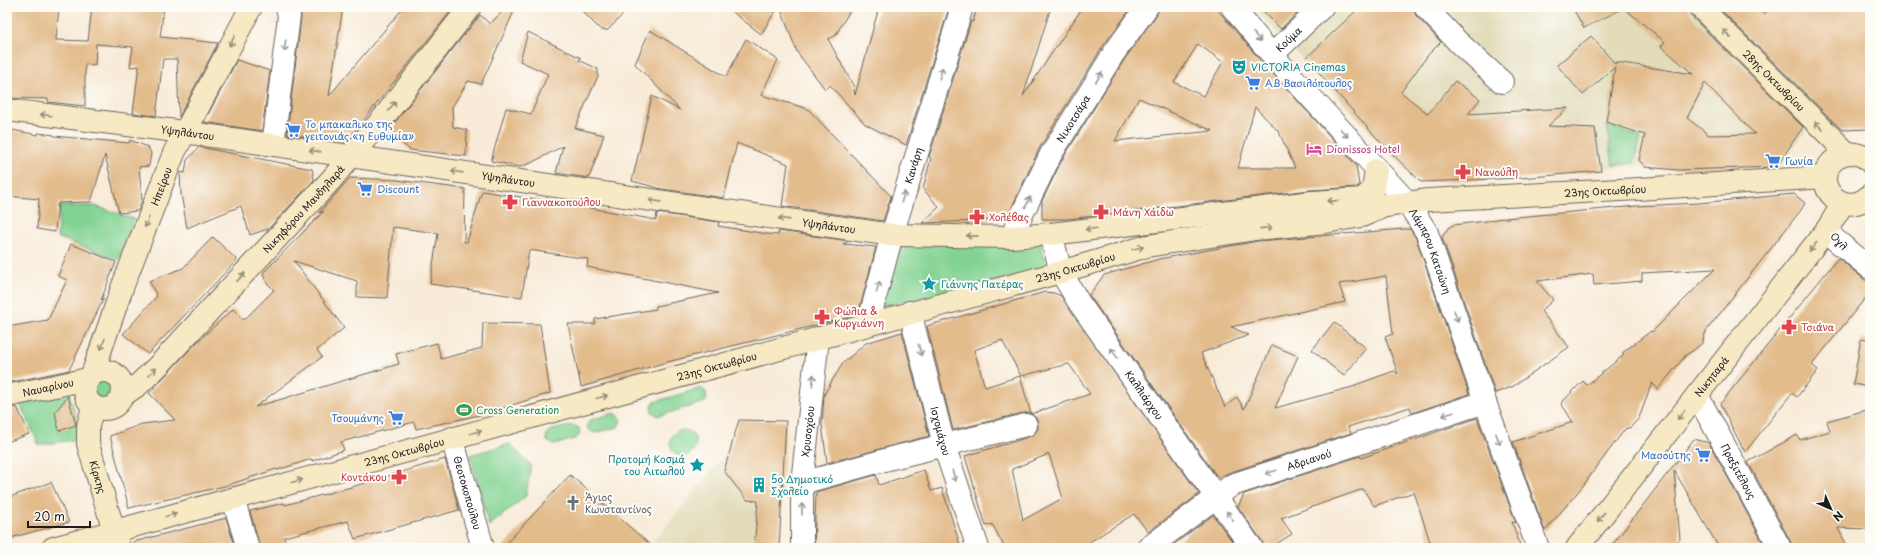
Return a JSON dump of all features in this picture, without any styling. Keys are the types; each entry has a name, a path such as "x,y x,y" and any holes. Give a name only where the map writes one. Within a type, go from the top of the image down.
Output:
{"main road":[{"name":"Ηπείρου","path":"90,377 154,201 184,132 251,7"},
{"name":"Νικηφόρου Μανδηλαρά","path":"122,396 138,385 157,367 330,181 470,7"},
{"name":"28ης Οκτωβρίου","path":"1700,7 1847,153"},
{"name":"Υψηλάντου","path":"7,110 184,132 892,235 1011,237"},
{"path":"1870,160 1858,154 1847,153 1836,158 1832,162 1825,177 1827,188 1833,197 1843,203 1854,204 1865,200 1870,195"},
{"path":"1362,199 1373,189 1376,170"},
{"name":"23ης Οκτωβρίου","path":"53,548 116,540 233,499 910,312 1061,272 1147,246 1362,216 1385,206 1428,200 1631,190 1825,177"},
{"name":"23ης Οκτωβρίου","path":"1011,237 1051,234 1312,202 1362,199 1385,206"},
{"name":"Νικηταρά","path":"1577,548 1828,228 1843,203"},
{"path":"103,371 115,374 122,384 122,396 119,402 108,409 98,408 89,403 85,393 85,388 90,377 103,371"},
{"name":"Ναυαρίνου","path":"7,396 90,377"},
{"name":"Κίρκης","path":"93,406 88,426 88,444 116,540"}],"street":[{"path":"272,145 289,16 287,7"},
{"name":"Κανάρη","path":"868,324 892,235 962,7"},
{"name":"Νικοτσάρα","path":"1011,237 1051,154 1114,53 1147,7"},
{"name":"Λάμπρου Κατσώνη","path":"1232,7 1272,55 1376,170 1408,203 1427,233 1485,402 1538,548"},
{"name":"Κούμα","path":"1272,55 1322,7"},
{"path":"1425,7 1459,43 1502,82"},
{"name":"Ογλ","path":"1828,228 1833,238 1870,268"},
{"name":"Καλλιάρχου","path":"1051,234 1061,272 1102,336 1252,548"},
{"name":"Ισχομάχου","path":"910,312 944,445 978,548"},
{"name":"Χρυσοχόου","path":"802,548 802,483 818,338"},
{"name":"Πραξιτέλους","path":"1697,395 1780,548"},
{"name":"Αδριανού","path":"1150,547 1215,496 1232,485 1485,402"},
{"path":"802,483 892,458 1026,425"},
{"name":"Θεοτοκοπούλου","path":"452,438 483,548"},
{"path":"233,499 248,548"}],"shaded area":[{"path":"1254,7 1870,7 1870,126 1867,130 1842,133 1809,126 1782,164 1676,164 1413,179"},
{"path":"739,420 786,421 779,548 648,548 731,447"}],"green space":[{"path":"1607,125 1641,137 1634,163 1613,165"},
{"path":"60,206 95,206 134,219 118,260 57,237"},
{"path":"895,242 1042,242 1046,270 879,307"},
{"path":"105,378 113,382 117,390 113,398 105,402 97,398 93,390 97,382"},
{"path":"701,388 706,392 707,399 705,402 658,416 652,412 651,408 654,402"},
{"path":"69,391 81,439 39,445 19,402"},
{"path":"614,413 621,421 618,427 594,433 588,429 587,425 590,420"},
{"path":"573,425 579,428 580,433 577,438 554,445 547,441 546,437 549,431"},
{"path":"683,430 692,434 696,443 692,452 683,456 674,452 670,443 674,434"},
{"path":"510,444 531,465 526,496 489,526 470,455"}],"building":[{"path":"7,7 59,7 56,40 88,41 92,7 164,7 160,37 218,43 179,117 177,59 163,59 156,116 133,113 139,66 130,67 133,47 96,44 95,65 85,64 85,106 48,102 48,99 7,98"},
{"path":"300,7 343,7 329,96 404,7 454,7 346,142 287,134 301,18"},
{"path":"507,7 516,7 481,84 468,81 452,107 453,127 467,130 466,156 410,150 388,131 480,15 490,24"},
{"path":"578,7 630,7 608,30 601,30"},
{"path":"726,7 778,7 761,34"},
{"path":"780,7 852,7 835,36 828,39 853,85 855,95 879,7 949,8 906,145 865,124 830,85 825,89 797,52"},
{"path":"977,7 1051,7 1023,96 1083,7 1132,7 1103,46 1040,147 1006,220 922,223 939,207 923,189 931,158 929,157 971,21 973,22"},
{"path":"1159,7 1215,7 1263,63 1356,165 1358,187 1310,190 1068,219 1042,219 1042,201 1062,160 1124,60 1157,14","holes":["1198,44 1223,62 1203,96 1174,82","1139,98 1213,131 1115,141","1255,107 1279,132 1295,168 1238,168"]},
{"path":"1259,7 1304,7 1281,29"},
{"path":"1360,7 1413,7 1416,16 1441,42 1428,55 1401,92 1428,114 1455,81 1480,99 1468,114 1568,108 1548,126 1595,128 1601,171 1521,178 1421,182 1383,145 1306,58"},
{"path":"1572,7 1688,7 1691,16 1803,127 1776,167 1678,170 1645,167 1639,160 1645,135 1606,122 1615,67 1583,95 1557,65 1591,36 1615,64 1616,62 1693,74 1661,46 1665,42 1624,8 1584,28","holes":["1705,83 1755,134 1709,135 1687,118"]},
{"path":"1718,7 1757,7 1764,14 1772,7 1870,7 1870,129 1842,130"},
{"path":"650,30 726,77 746,39 778,60 761,95 808,109 891,196 883,221 782,206 788,164 737,143 724,198 662,189 632,181 652,96 680,110 635,64"},
{"path":"528,32 581,58 579,60 598,69 598,76 575,128 604,135 589,178 556,173 563,146 531,163 520,167 491,161 506,108 531,114 548,74 520,61"},
{"path":"237,60 270,71 262,131 204,122"},
{"path":"7,129 38,135 38,133 54,136 129,143 130,140 148,147 151,153 149,166 139,167 142,200 138,211 119,213 105,155 91,202 58,203 55,232 37,229 39,199 7,196"},
{"path":"199,147 312,169 314,180 268,229 250,235 241,206 187,228 181,194 180,172 185,173 187,160"},
{"path":"350,178 397,180 465,189 464,242 467,242 482,191 580,206 656,220 657,213 719,222 718,226 767,234 778,235 779,231 849,241 843,244 876,247 858,315 667,362 581,387 568,324 595,324 595,319 656,309 656,306 718,293 587,267 588,259 529,250 522,297 430,284 438,233 393,227 387,298 357,297 357,281 294,261 344,328 317,350 322,357 255,407 399,364 396,354 437,343 441,359 482,348 483,323 540,324 550,393 484,414 416,429 414,422 341,442 344,450 312,461 312,459 277,470 276,469 225,486 129,508 110,436 142,424 175,420 149,393 195,344 233,309 244,320 274,290 266,282 263,273 324,211 319,213"},
{"path":"1794,194 1805,203 1801,210 1706,331 1702,343 1686,355 1658,389 1652,383 1639,418 1631,427 1625,429 1582,487 1545,531 1513,442 1573,422 1561,403 1583,381 1587,385 1624,355 1622,353 1651,331 1652,332 1715,269 1642,273 1642,281 1594,285 1593,274 1537,281 1553,300 1541,311 1569,347 1512,387 1495,393 1442,237 1448,228 1453,225 1495,219"},
{"path":"1410,229 1416,238 1469,394 1412,413 1410,407 1348,427 1351,433 1228,473 1218,478 1089,295 1104,275 1159,259 1258,241","holes":["1386,276 1393,334 1385,337 1398,374 1394,371 1355,385 1356,386 1275,408 1298,356 1272,345 1244,409 1237,397 1225,407 1201,353 1249,335 1231,327 1345,302 1339,284"]},
{"path":"213,237 237,260 148,354 123,334 157,296 149,281 183,268"},
{"path":"71,244 116,262 101,300 104,298 69,370 7,383 7,327 48,320 67,280 58,276"},
{"path":"1838,258 1870,284 1870,292 1812,365 1818,370 1797,397 1792,393 1745,452 1720,404"},
{"path":"1045,292 1054,293 1061,296 1199,494 1148,532 1134,514 1080,548 1005,548 992,524 986,526 965,456 1029,437 1038,429 1038,422 1030,413 1023,413 953,430 927,326","holes":["1002,340 1021,376 1069,364 1090,394 1031,414 1020,376 985,387 974,350","1049,454 1063,498 1023,520 1012,469"]},
{"path":"1334,322 1366,348 1344,376 1312,350"},
{"path":"902,332 929,436 827,463 822,424 824,395 832,381 843,363 866,343"},
{"path":"1861,339 1870,340 1870,387 1853,384"},
{"path":"68,396 76,425 59,431 55,412"},
{"path":"17,407 29,434 7,442 7,408"},
{"path":"1870,409 1870,529 1838,528 1848,548 1792,548 1791,542 1748,462 1797,435 1800,440 1830,431 1827,421"},
{"path":"1477,418 1516,523 1512,522 1521,548 1432,548 1414,492 1374,506 1363,489 1281,518 1292,534 1269,548 1264,548 1262,541 1238,507 1244,494 1360,456 1361,458"},
{"name":"5ο Δημοτικό Σχολείο","path":"739,420 786,421 779,548 754,548 758,501 747,500 724,471"},
{"path":"1694,439 1709,443 1766,548 1719,548 1674,470 1680,539 1672,548 1610,548"},
{"path":"445,459 459,510 355,539 348,521 284,537 287,548 260,548 250,511 284,503 285,505"},
{"path":"924,470 931,491 942,488 961,548 814,548 816,492 876,475 879,485"},
{"name":"Άγιος Κωνσταντίνος","path":"570,475 654,548 502,548"},
{"path":"51,482 69,522 7,539 7,498"},
{"path":"1213,515 1237,548 1169,548"},
{"path":"226,518 235,548 134,548 133,542"}],"place":[{"name":"VICTORIA Cinemas","path":"1239,67"},
{"name":"ΑΒ Βασιλόπουλος","path":"1253,83"},
{"name":"Το μπακαλικο της γειτονιάς «η Ευθυμία»","path":"293,130"},
{"name":"Dionissos Hotel","path":"1314,149"},
{"name":"Γωνία","path":"1773,161"},
{"name":"Νανούλη","path":"1463,172"},
{"name":"Discount","path":"365,189"},
{"name":"Γιαννακοπούλου","path":"510,202"},
{"name":"Μάνη Χάιδω","path":"1101,212"},
{"name":"Χολέβας","path":"977,217"},
{"name":"Γιάννης Πατέρας","path":"929,284"},
{"name":"Φώλια & Κυργιάννη","path":"822,317"},
{"name":"Τσιάνα","path":"1789,327"},
{"name":"Cross Generation","path":"464,410"},
{"name":"Τσουμάνης","path":"396,418"},
{"name":"Μασούτης","path":"1703,455"},
{"name":"Προτομή Κοσμά του Αιτωλού","path":"697,465"},
{"name":"Κοντάκου","path":"399,477"},
{"name":"5ο Δημοτικό Σχολείο","path":"759,485"},
{"name":"Άγιος Κωνσταντίνος","path":"573,503"}]}
